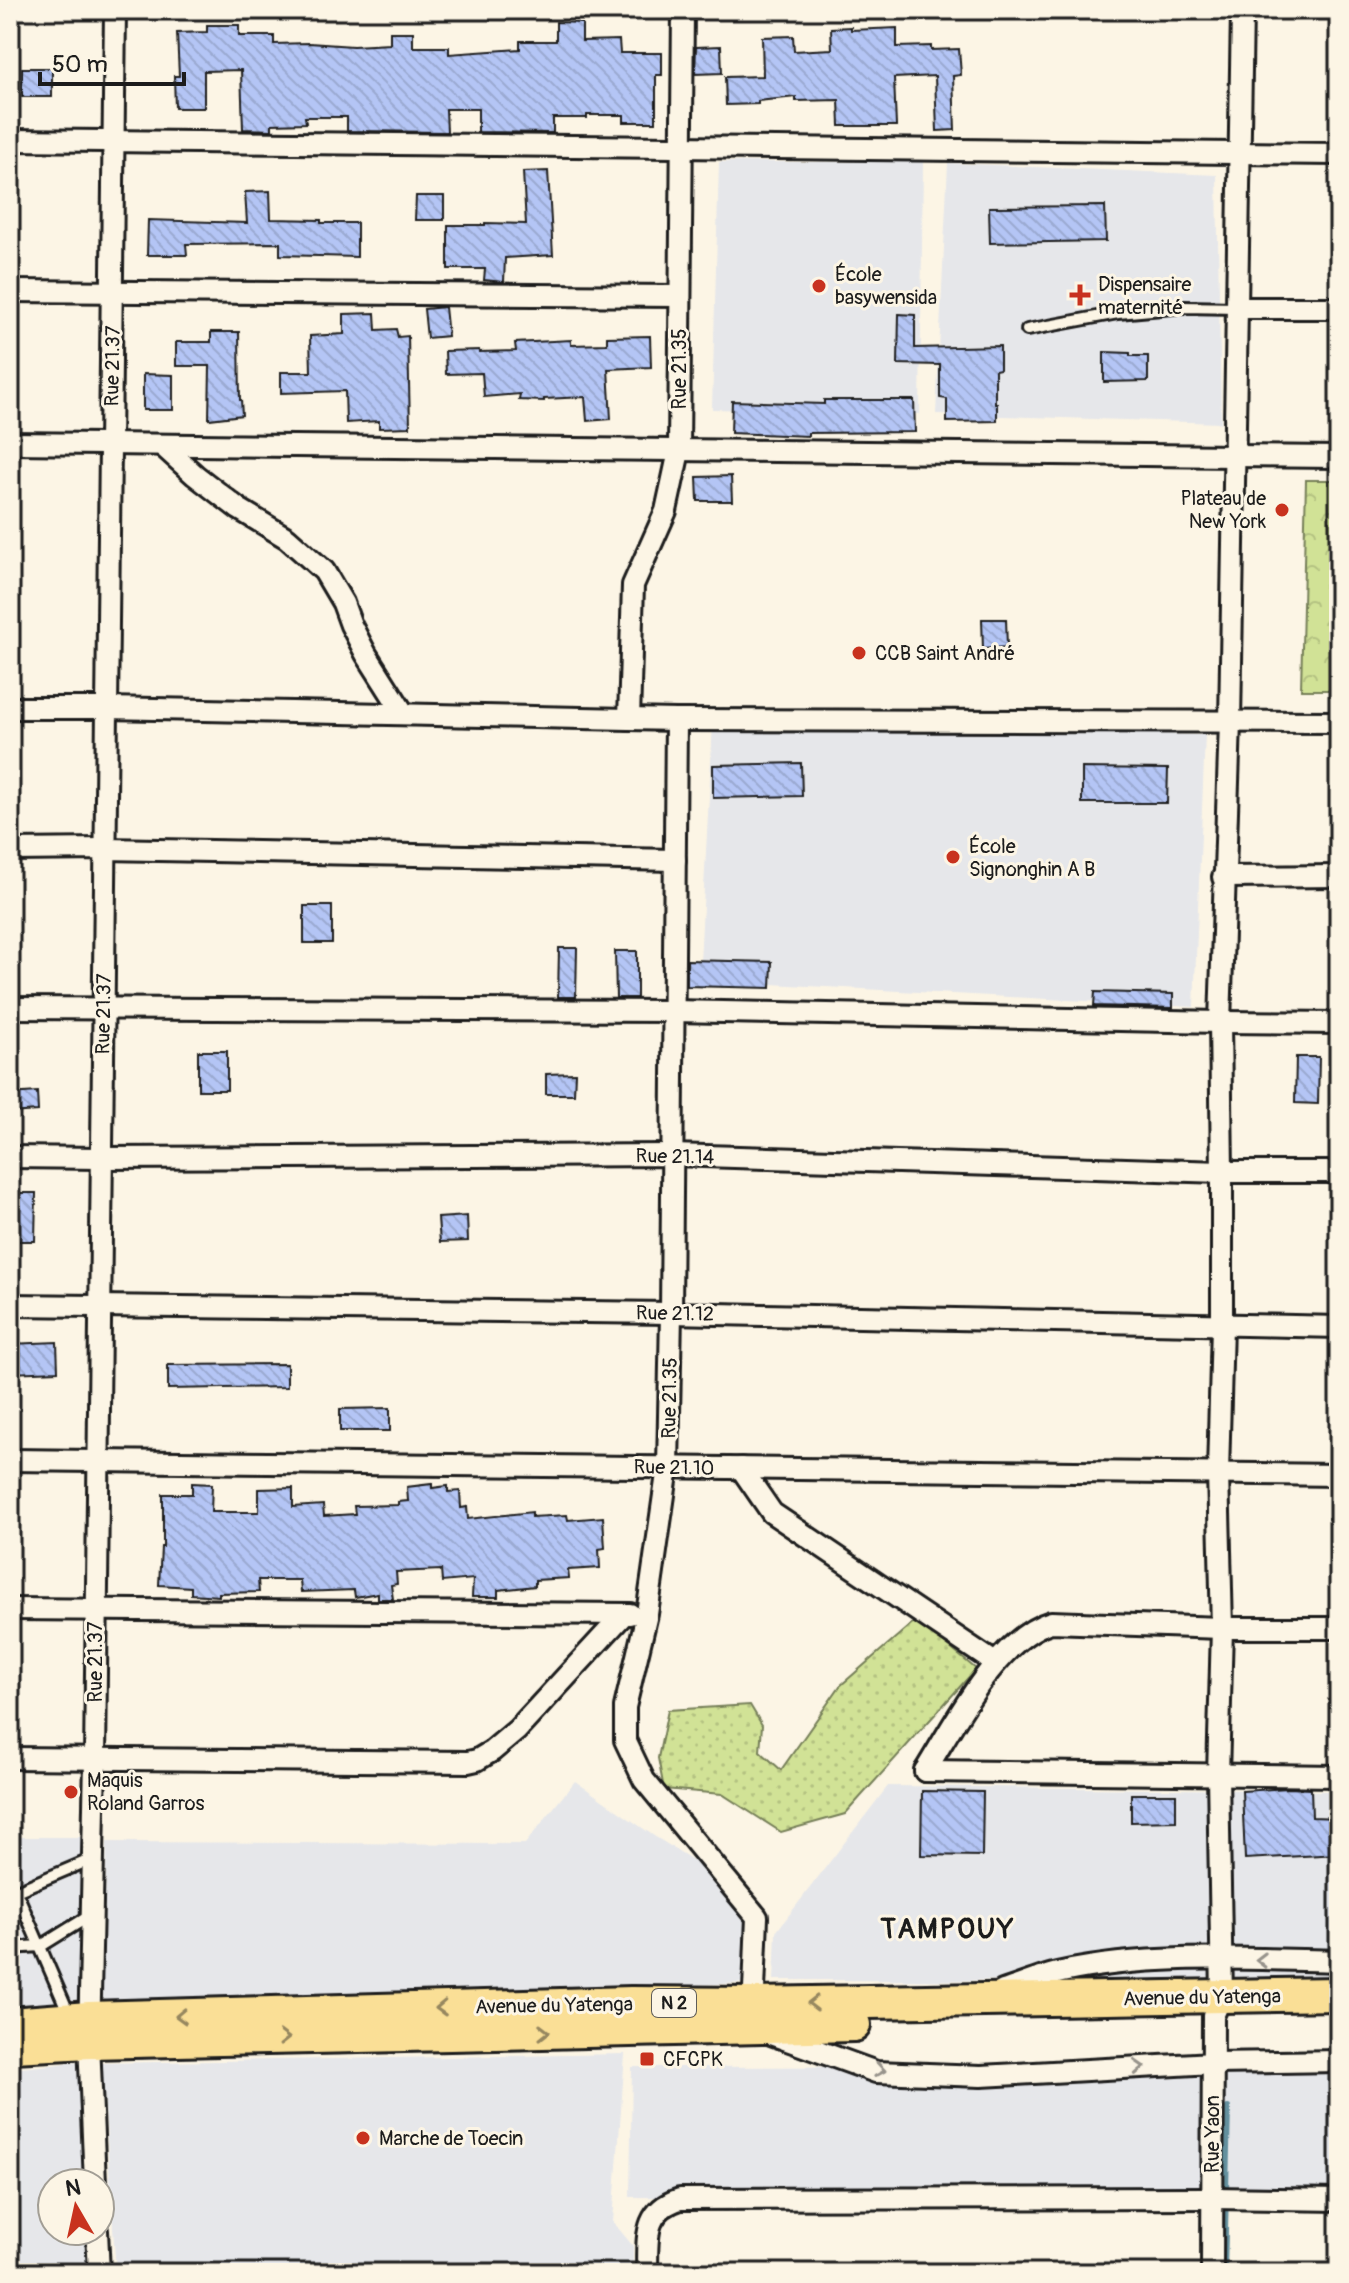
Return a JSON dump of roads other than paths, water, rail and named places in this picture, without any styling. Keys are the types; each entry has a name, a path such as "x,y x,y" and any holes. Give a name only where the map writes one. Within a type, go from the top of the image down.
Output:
{"main road":[{"name":"Avenue du Yatenga","path":"10,2024 83,2026 631,2003 753,2016 1217,2006 1339,1994"},
{"name":"Avenue du Yatenga","path":"753,2016 972,2001 1217,2006 1339,2014"},
{"name":"Avenue du Yatenga","path":"10,2046 83,2026"}],"street":[{"name":"Rue 21.37","path":"94,2167 83,2026 91,1914 95,1760 115,10"},
{"name":"Rue 21.35","path":"629,719 633,585 666,511 679,451 683,10"},
{"name":"Rue Yaon","path":"1212,2273 1213,2063 1221,1960 1218,1775 1222,1628 1218,1473 1222,1325 1220,1022 1230,722 1242,10"},
{"path":"10,140 1339,154"},
{"path":"10,291 679,296"},
{"path":"1237,308 1339,308"},
{"path":"10,443 1339,457"},
{"path":"163,446 239,509 287,538 324,571 343,603 366,654 404,714"},
{"path":"10,708 676,720 1339,722"},
{"name":"Rue 21.35","path":"676,720 668,1467 647,1614 625,1707 625,1740 644,1780 757,1917 753,2016"},
{"path":"10,850 105,849 675,860"},
{"path":"1223,877 1339,876"},
{"path":"10,1008 673,1011 1339,1023"},
{"name":"Rue 21.14","path":"10,1157 672,1155 1222,1172 1339,1172"},
{"name":"Rue 21.12","path":"10,1305 671,1313 1339,1327"},
{"name":"Rue 21.10","path":"10,1460 1339,1475"},
{"path":"741,1468 772,1513 995,1663"},
{"path":"10,1609 647,1614"},
{"path":"10,1758 477,1760 517,1730 624,1614"},
{"path":"1339,1628 1222,1628 1051,1622 1036,1626 995,1663 925,1771 1339,1776"},
{"path":"972,2001 1060,1972 1131,1962 1339,1961"},
{"path":"753,2016 876,2072 981,2076 1213,2063 1339,2061"},
{"path":"647,2273 648,2228 656,2213 667,2203 680,2199 1339,2200"},
{"path":"98,2247 99,2273"}],"lane":[{"path":"1027,330 1118,313 1184,307 1237,308"},
{"path":"83,2026 19,1898 12,1892 92,1859"},
{"path":"10,1948 41,1946 91,1914"}],"waterway":[{"path":"1224,2273 1228,2108"}],"place":[{"name":"École basywensida","path":"819,286"},
{"name":"Dispensaire maternité","path":"1080,295"},
{"name":"Plateau de New York","path":"1282,510"},
{"name":"CCB Saint André","path":"859,653"},
{"name":"École Signonghin A B","path":"953,857"},
{"name":"Maquis Roland Garros","path":"71,1792"},
{"name":"CFCPK","path":"647,2059"},
{"name":"Marche de Toecin","path":"363,2138"}],"district":[{"name":"TAMPOUY","path":"948,1928"}]}
